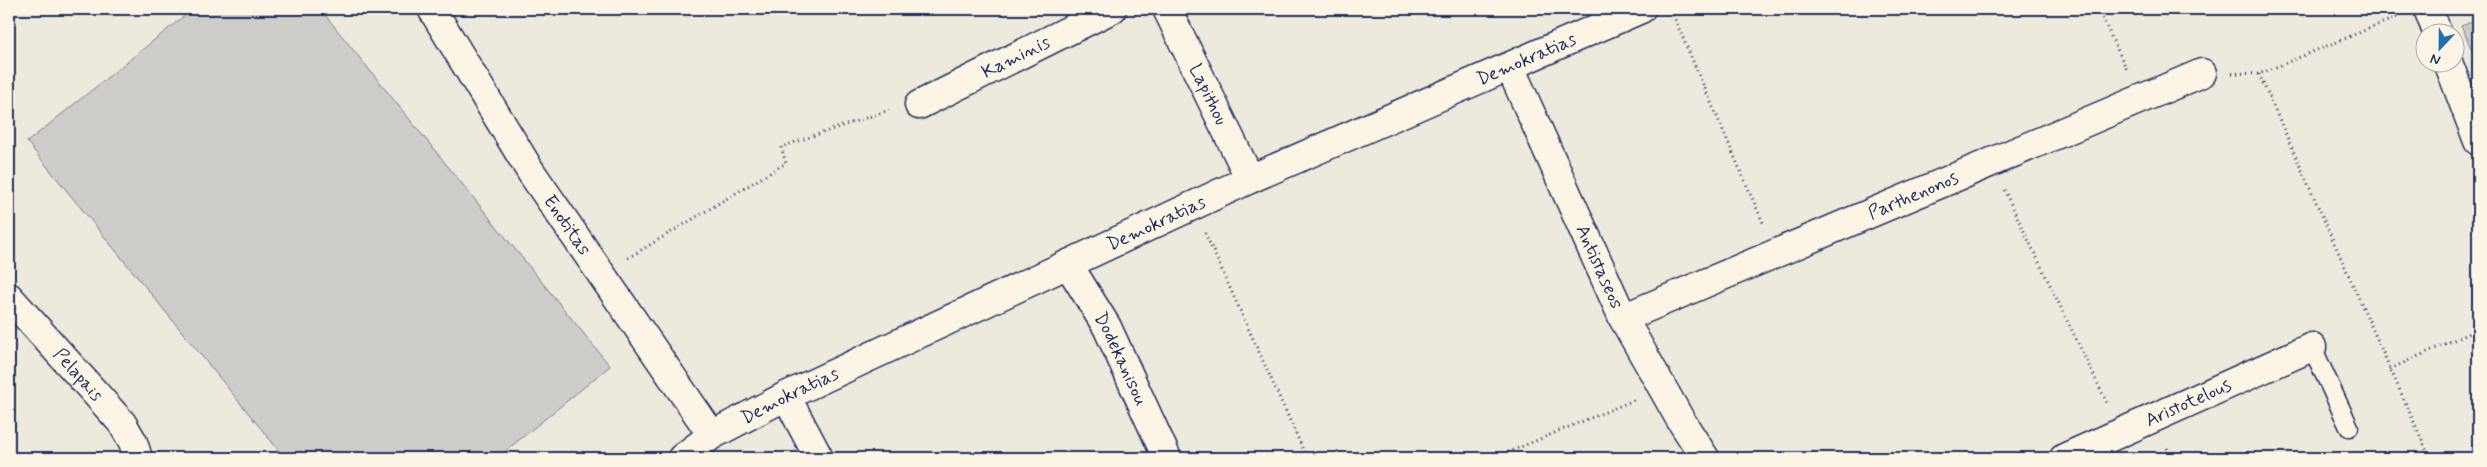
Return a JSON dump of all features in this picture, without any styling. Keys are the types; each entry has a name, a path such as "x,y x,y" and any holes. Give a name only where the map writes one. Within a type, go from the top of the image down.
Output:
{"street":[{"name":"Enotitas","path":"432,9 531,172 712,435"},
{"name":"Kaminis","path":"919,105 1112,9"},
{"name":"Lapithou","path":"1167,9 1250,179"},
{"name":"Demokratias","path":"682,458 712,435 786,396 1250,179 1510,68 1641,9"},
{"path":"2428,9 2433,22"},
{"name":"Antistaseos","path":"1510,68 1623,318 1662,388 1705,458"},
{"path":"2452,72 2478,141"},
{"name":"Parthenonos","path":"1623,318 2202,73"},
{"name":"Dodekanisou","path":"1068,264 1107,327 1167,458"},
{"name":"Pelapais","path":"9,297 122,423 133,442 138,458"},
{"name":"Aristotelous","path":"2064,458 2312,347"},
{"path":"786,396 819,458"}],"lane":[{"path":"2312,347 2349,427"}],"path":[{"path":"1670,9 1776,253"},
{"path":"2098,9 2140,99"},
{"path":"2202,73 2259,74 2397,16"},
{"path":"2259,74 2430,458"},
{"path":"602,274 786,163 781,147 903,105 919,105"},
{"path":"1990,162 2121,432"},
{"path":"1193,206 1307,458"},
{"path":"2390,369 2478,329"},
{"path":"1494,458 1662,388"}],"shaded area":[{"path":"193,9 320,9 610,366 497,458 285,458 27,142"},
{"path":"2478,19 2478,64 2464,32 2464,24"}]}
